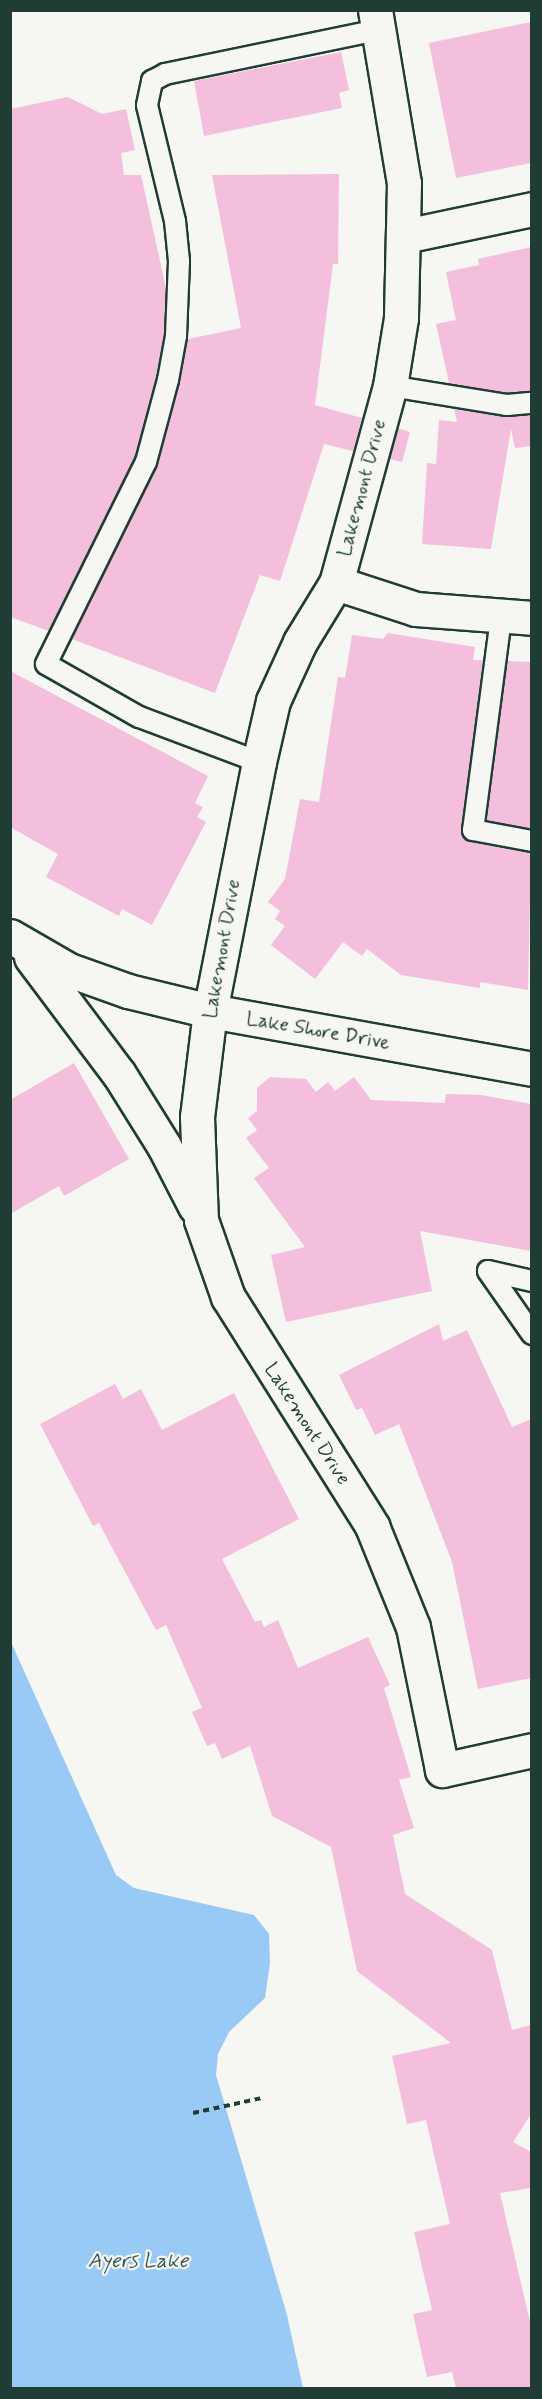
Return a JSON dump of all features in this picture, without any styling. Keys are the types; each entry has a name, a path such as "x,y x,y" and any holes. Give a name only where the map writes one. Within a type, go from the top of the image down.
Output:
{"street":[{"name":"Lakemont Drive","path":"376,20 404,183 405,236 401,318 390,386 336,583 300,642 273,701 259,762 210,1011 196,1117 201,1220 228,1298 372,1526 413,1627 442,1770 531,1750"},
{"path":"405,236 531,209"},
{"path":"336,583 416,609 516,618"},
{"path":"13,938 66,999 119,1074 164,1146 201,1220"},
{"name":"Lake Shore Drive","path":"13,938 98,982 210,1011 531,1069"}],"lane":[{"path":"259,762 139,717 46,664 146,462 168,380 176,336 179,261 175,221 147,105 152,81 165,74 376,20"},
{"path":"390,386 507,405 531,403"},
{"path":"516,618 473,830 531,841"},
{"path":"531,1281 488,1271 531,1334"}],"path":[{"path":"193,2113 262,2098"}],"water":[{"name":"Ayers Lake","path":"10,1640 116,1875 134,1888 254,1915 269,1934 270,1963 265,1998 229,2032 218,2054 216,2075 287,2315 303,2388 11,2388"}],"building":[{"path":"531,22 531,163 456,178 429,43"},
{"path":"341,52 349,90 339,93 342,108 204,136 194,81"},
{"path":"68,97 102,114 126,109 135,150 121,153 124,175 141,175 166,288 164,335 156,377 135,458 49,631 10,617 10,109"},
{"path":"339,174 338,264 333,264 315,405 362,418 353,451 324,444 280,581 260,575 215,693 72,639 157,467 188,339 241,328 212,175"},
{"path":"531,247 531,391 507,393 449,383 436,324 456,320 446,272 479,265 478,259"},
{"path":"454,409 505,417 531,415 531,446 515,448 511,429 491,549 422,544 427,463 436,464 439,420 457,422"},
{"path":"398,428 410,432 402,462 389,459"},
{"path":"388,633 475,647 473,660 483,660 462,834 471,842 531,853 528,990 480,982 480,988 401,975 367,949 362,956 343,942 315,979 271,945 285,926 275,919 280,911 268,902 285,879 300,799 319,802 338,677 345,678 352,635 383,639"},
{"path":"507,661 531,662 531,829 486,820"},
{"path":"10,671 208,776 195,803 203,807 197,817 206,822 152,925 122,909 119,916 46,877 58,854 10,827"},
{"path":"74,1063 129,1159 64,1196 59,1186 10,1214 10,1100"},
{"path":"270,1077 306,1079 316,1092 328,1082 335,1091 354,1077 371,1100 445,1103 446,1094 481,1095 531,1104 531,1251 420,1231 432,1291 286,1322 271,1255 305,1247 254,1178 269,1168 246,1138 257,1130 248,1118 257,1111 257,1088"},
{"path":"439,1324 443,1341 467,1330 512,1427 531,1419 531,1678 478,1689 452,1562 399,1424 375,1435 362,1408 356,1410 339,1375"},
{"path":"115,1384 123,1399 141,1389 162,1430 234,1393 299,1519 222,1559 255,1622 261,1620 264,1627 278,1620 298,1668 368,1637 390,1685 384,1688 411,1777 399,1780 414,1828 393,1835 405,1894 492,1950 512,2030 531,2025 531,2114 513,2142 531,2152 531,2188 500,2193 531,2326 531,2388 456,2388 452,2372 427,2377 413,2314 432,2310 414,2232 450,2224 426,2120 407,2124 392,2056 451,2043 357,1971 331,1847 272,1816 250,1746 222,1759 215,1743 207,1746 192,1712 202,1708 166,1625 156,1630 99,1523 93,1526 40,1424"}]}
